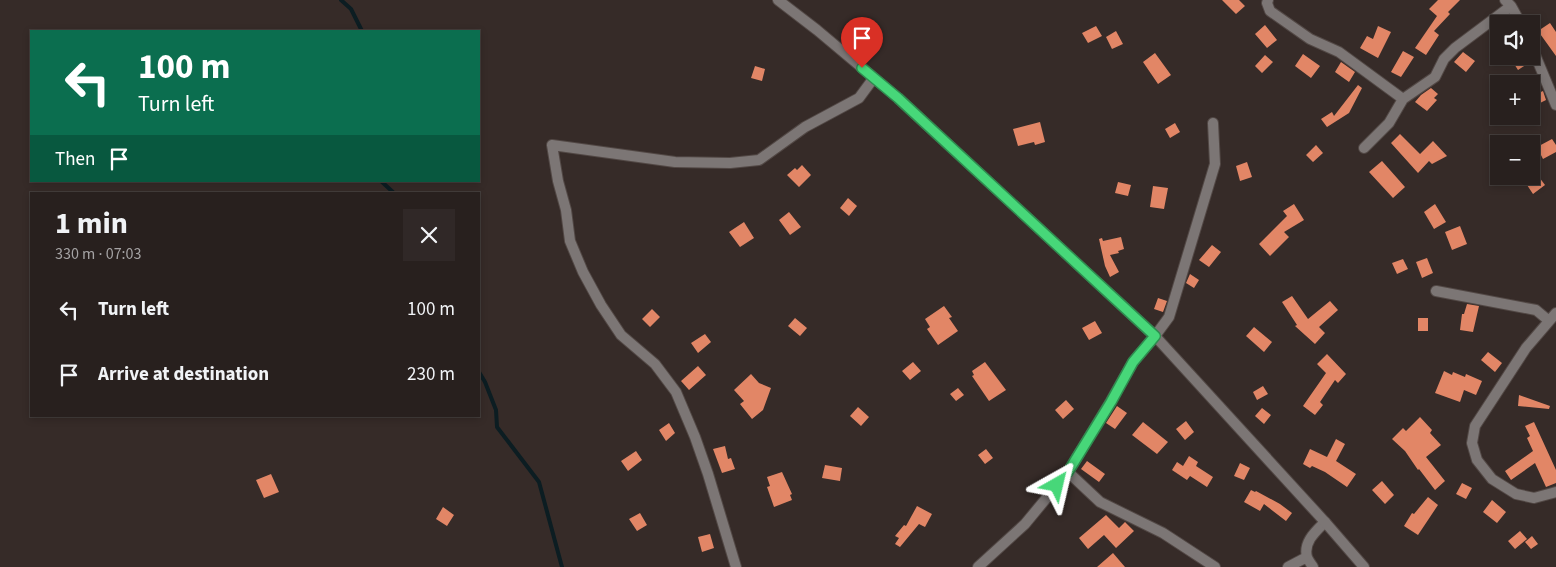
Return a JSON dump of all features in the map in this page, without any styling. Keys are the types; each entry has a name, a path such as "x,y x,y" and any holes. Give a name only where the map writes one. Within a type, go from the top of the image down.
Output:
{"street":[{"path":"778,0 898,98 1155,336 1364,567"},
{"path":"1268,0 1267,3 1270,11 1310,39 1339,52 1403,99"},
{"path":"1364,148 1389,123 1403,99 1435,77 1444,58 1454,48 1508,3 1515,15"},
{"path":"1539,65 1556,105"},
{"path":"736,567 708,474 676,392 655,364 621,335 601,305 583,272 570,241 566,210 558,181 552,145 676,162 759,160 806,127 859,98 874,79"},
{"path":"978,567 1025,524 1068,472 1133,362 1168,317 1214,164 1212,123"},
{"path":"1436,291 1536,310 1552,317 1526,348 1474,426 1472,443 1478,460 1492,479 1516,494 1534,498 1556,492"},
{"path":"1068,472 1100,502 1156,530 1215,567"},
{"path":"1313,567 1307,557 1307,547 1312,535 1325,522"},
{"path":"1288,567 1307,557"}],"building":[{"path":"1222,0 1239,0 1245,6 1236,14"},
{"path":"1438,0 1460,0 1434,31 1439,35 1426,55 1415,48 1437,16 1429,9"},
{"path":"1550,23 1556,32 1556,56 1540,34 1540,30"},
{"path":"1265,25 1277,40 1267,48 1255,34"},
{"path":"1096,26 1102,36 1088,43 1082,33"},
{"path":"1378,26 1391,32 1378,58 1360,48 1367,36 1373,39"},
{"path":"1116,31 1123,44 1112,49 1106,37"},
{"path":"1403,51 1414,57 1401,77 1391,72"},
{"path":"1463,52 1475,61 1466,72 1454,62"},
{"path":"1155,53 1171,75 1158,84 1143,62"},
{"path":"1303,54 1320,66 1311,78 1295,66"},
{"path":"1265,55 1273,62 1262,73 1255,66"},
{"path":"1341,62 1355,72 1349,82 1335,72"},
{"path":"1515,65 1526,65 1518,70"},
{"path":"755,66 765,69 762,81 751,78"},
{"path":"1358,85 1362,88 1349,113 1327,127 1321,119 1332,112 1334,116"},
{"path":"1431,88 1438,94 1434,98 1437,100 1427,111 1415,102"},
{"path":"1543,91 1546,100 1540,103 1540,92"},
{"path":"1040,122 1045,142 1035,145 1034,142 1018,146 1013,129"},
{"path":"1175,123 1180,132 1170,138 1165,129"},
{"path":"1400,134 1420,154 1433,141 1447,156 1432,164 1429,161 1418,173 1391,143"},
{"path":"1552,139 1556,145 1556,152 1543,159 1540,153 1540,145"},
{"path":"1316,145 1323,153 1313,162 1306,155"},
{"path":"1382,161 1405,187 1393,198 1369,172"},
{"path":"1247,162 1252,177 1240,181 1236,166"},
{"path":"802,165 811,175 799,187 787,175"},
{"path":"1540,178 1545,185 1533,194 1527,185 1540,185"},
{"path":"1118,182 1131,185 1128,196 1115,193"},
{"path":"1153,186 1168,188 1164,209 1150,207"},
{"path":"848,198 857,206 849,216 840,208"},
{"path":"1294,204 1304,220 1284,232 1289,237 1270,256 1259,244 1287,216 1283,211"},
{"path":"1435,204 1446,222 1434,229 1424,212"},
{"path":"789,212 801,227 790,235 779,220"},
{"path":"744,222 754,238 740,247 729,232"},
{"path":"1460,226 1467,244 1452,250 1445,232"},
{"path":"1121,237 1124,249 1118,251 1119,253 1110,255 1119,272 1110,277 1105,266 1099,239 1102,238 1103,241"},
{"path":"1212,245 1221,252 1209,267 1199,260"},
{"path":"1427,258 1433,273 1422,278 1416,262"},
{"path":"1403,259 1408,269 1397,274 1392,263"},
{"path":"1190,274 1199,280 1194,288 1186,283"},
{"path":"1292,296 1308,319 1330,301 1338,310 1319,327 1325,333 1315,344 1295,326 1297,325 1282,302"},
{"path":"1158,298 1167,301 1163,312 1154,309"},
{"path":"1467,304 1479,306 1473,332 1460,330 1462,314 1464,314"},
{"path":"944,306 952,317 949,318 958,331 938,345 927,329 930,327 925,319"},
{"path":"652,309 660,317 650,327 642,319"},
{"path":"795,318 807,328 800,336 788,326"},
{"path":"1418,318 1428,318 1428,331 1418,331"},
{"path":"1095,321 1102,333 1089,340 1082,328"},
{"path":"1254,327 1272,342 1264,352 1246,336"},
{"path":"705,334 711,342 698,353 691,343"},
{"path":"1488,352 1502,363 1495,372 1481,360"},
{"path":"1327,354 1346,374 1338,383 1335,380 1320,402 1323,405 1315,415 1303,406 1326,373 1317,364"},
{"path":"913,362 921,371 910,380 902,371"},
{"path":"985,362 1006,390 989,401 972,376 974,375 972,371"},
{"path":"698,366 706,375 689,390 681,381"},
{"path":"1444,371 1452,375 1453,372 1465,377 1466,374 1482,381 1476,395 1464,390 1460,402 1435,393"},
{"path":"751,374 759,383 771,388 763,410 752,419 740,404 744,401 734,390"},
{"path":"1263,386 1268,394 1257,400 1253,392"},
{"path":"958,388 964,395 956,401 950,394"},
{"path":"1519,395 1550,406 1549,409 1518,406"},
{"path":"1066,400 1074,409 1063,419 1055,410"},
{"path":"1117,406 1127,413 1115,429 1106,423"},
{"path":"858,407 869,417 861,426 850,416"},
{"path":"1262,408 1271,415 1264,424 1255,416"},
{"path":"1420,417 1432,430 1430,433 1441,445 1426,457 1445,481 1435,490 1405,451 1392,439 1403,428 1406,431"},
{"path":"1186,421 1194,432 1185,440 1176,429"},
{"path":"1143,422 1168,442 1157,454 1132,435"},
{"path":"1534,422 1556,470 1556,483 1546,487 1535,463 1511,480 1505,471 1533,451 1527,438 1530,436 1525,426"},
{"path":"669,423 675,433 666,441 659,430"},
{"path":"1336,439 1345,444 1336,461 1356,474 1347,487 1325,472 1303,464 1310,449 1327,457"},
{"path":"725,446 728,459 731,458 735,469 722,473 713,449"},
{"path":"986,449 993,458 985,464 978,455"},
{"path":"636,451 642,460 628,471 621,461"},
{"path":"1189,456 1198,462 1196,466 1213,477 1207,487 1190,476 1187,480 1172,470 1177,462 1183,466"},
{"path":"1087,461 1105,474 1099,482 1081,469"},
{"path":"1240,463 1250,468 1244,480 1234,476"},
{"path":"825,465 842,468 840,481 822,478"},
{"path":"782,472 792,494 790,495 792,500 774,507 767,487 770,486 767,477"},
{"path":"271,474 279,492 264,498 256,480"},
{"path":"1382,481 1394,495 1385,504 1372,490"},
{"path":"1462,483 1472,488 1466,499 1456,494"},
{"path":"1251,490 1280,504 1292,513 1286,521 1264,504 1260,511 1244,502"},
{"path":"1428,497 1438,505 1418,535 1404,526 1412,513 1414,514"},
{"path":"1492,500 1506,512 1497,523 1483,512"},
{"path":"917,506 932,514 925,527 919,524 900,547 895,544 899,538 895,536 904,525 906,526"},
{"path":"443,507 454,515 447,526 436,519"},
{"path":"640,513 647,525 637,531 629,519"},
{"path":"1106,515 1119,528 1125,522 1134,531 1116,548 1104,535 1088,549 1079,538"},
{"path":"1520,531 1527,539 1515,549 1508,541"},
{"path":"710,534 714,548 702,552 698,537"},
{"path":"1532,536 1538,544 1531,549 1525,542"},
{"path":"1113,553 1125,567 1097,567"}],"waterway":[{"path":"341,0 351,9 362,30"},
{"path":"382,182 393,192"},
{"path":"480,374 496,410 497,427 539,482 562,567"}],"route":[{"path":"862,68 898,98 1155,336 1133,362 1068,472 1057,485"}]}
